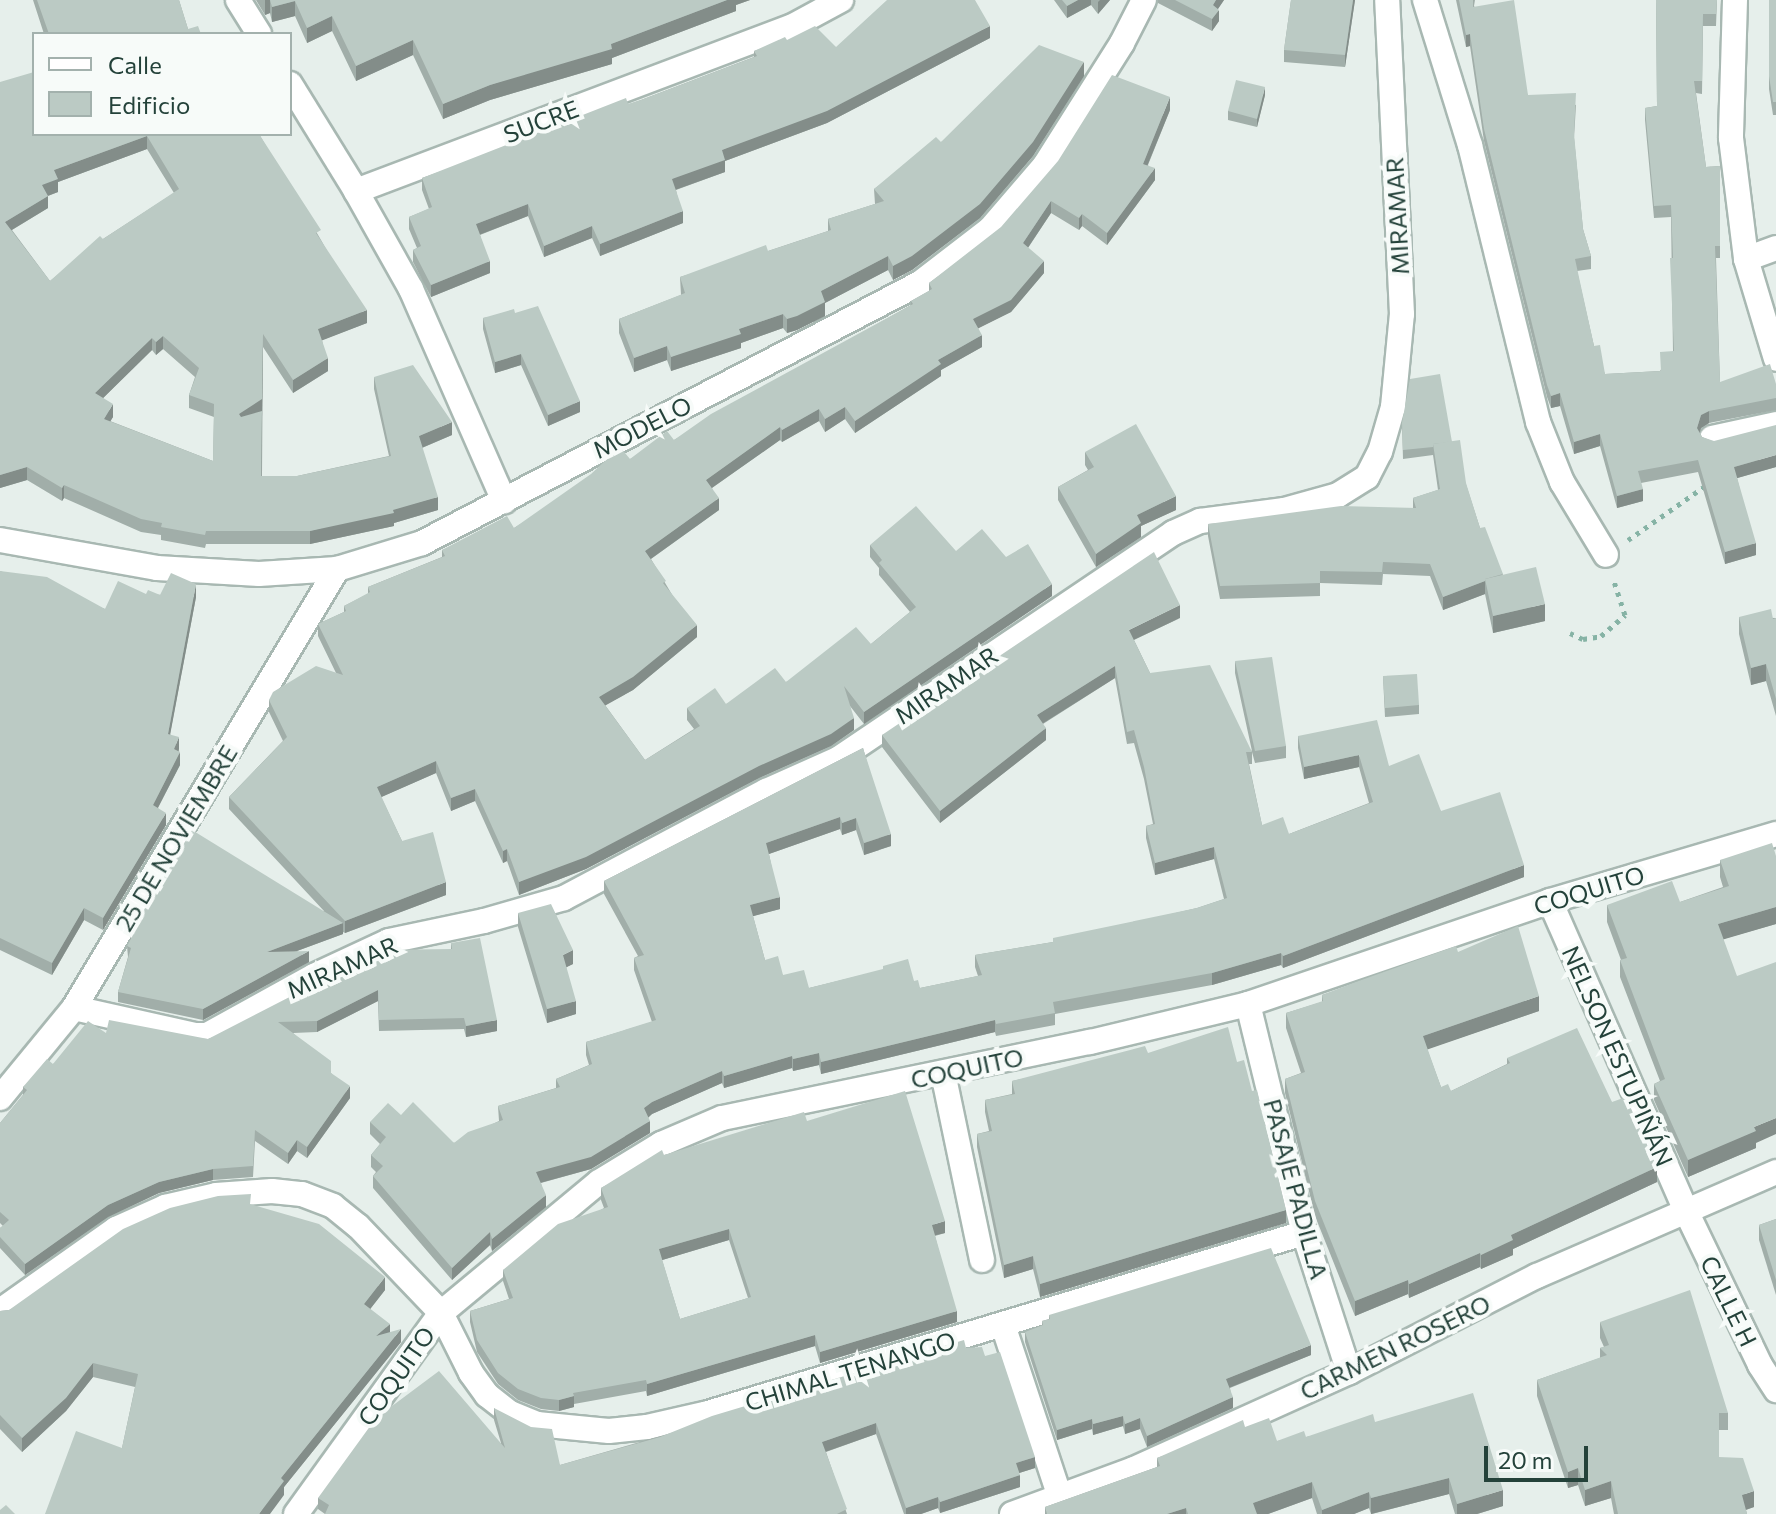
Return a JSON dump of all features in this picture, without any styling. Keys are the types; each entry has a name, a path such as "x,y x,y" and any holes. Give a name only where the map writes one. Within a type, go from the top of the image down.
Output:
{"street":[{"path":"238,0 258,32"},
{"name":"SUCRE","path":"356,191 791,27 841,0"},
{"name":"MODELO","path":"0,540 157,568 259,574 337,569 422,543 920,283 978,238 1045,165 1122,43 1144,0"},
{"name":"MIRAMAR","path":"74,1008 207,1035 314,976 389,941 484,921 564,898 766,791 838,759 1173,533 1200,521 1284,510 1338,495 1367,477 1380,452 1393,407 1402,314 1387,0"},
{"path":"1425,0 1470,145 1538,422 1562,482 1606,555"},
{"path":"1735,0 1731,138 1746,259 1776,359"},
{"path":"292,87 356,191 437,342 504,501"},
{"path":"1746,259 1776,248"},
{"path":"1712,438 1776,424"},
{"name":"25 DE NOVIEMBRE","path":"0,1098 74,1008 337,569"},
{"name":"COQUITO","path":"296,1514 441,1313 599,1182 661,1144 722,1118 943,1073 1248,1004 1550,901 1776,834"},
{"name":"NELSON ESTUPIÑÁN","path":"1550,901 1686,1211"},
{"name":"PASAJE PADILLA","path":"1248,1004 1304,1233 1349,1372"},
{"path":"943,1073 982,1260"},
{"name":"CARMEN ROSERO","path":"1012,1514 1134,1469 1349,1372 1537,1276 1776,1172"},
{"name":"CHIMAL TENANGO","path":"0,1311 116,1229 165,1207 216,1195 272,1191 302,1194 333,1206 358,1226 441,1313 471,1373 487,1395 510,1413 537,1424 609,1431 647,1427 708,1413 1304,1233"},
{"name":"CALLE H","path":"1686,1211 1760,1365 1776,1390"},
{"path":"1003,1325 1060,1497"}],"path":[{"path":"1570,633 1583,639 1601,636 1625,615 1606,555 1718,476 1712,438"}],"building":[{"path":"37,0 179,0 188,29 198,26 200,32 48,32"},
{"path":"270,0 727,0 611,44 612,49 490,85 443,104 413,40 356,66 332,16 307,28 295,1 272,7"},
{"path":"887,0 975,0 990,26 827,111 722,150 725,160 672,179 683,211 600,244 592,226 544,246 528,204 476,224 490,261 431,285 413,250 421,246 409,217 432,207 422,178 626,98 628,104 641,100 757,56 754,51 815,26 836,47"},
{"path":"1062,0 1078,0 1067,6"},
{"path":"1175,0 1216,0 1213,5 1219,10 1212,19"},
{"path":"1291,0 1353,0 1345,55 1284,50"},
{"path":"1459,0 1473,0 1473,7 1514,0 1528,95 1576,93 1574,134 1583,229 1591,256 1575,259 1594,346 1600,345 1605,374 1661,371 1660,352 1674,351 1671,205 1654,206 1645,108 1657,106 1656,0 1717,0 1716,14 1703,14 1702,81 1694,81 1706,167 1720,166 1720,246 1715,246 1720,382 1770,364 1776,384 1776,398 1709,411 1701,415 1697,428 1702,437 1714,441 1776,425 1776,455 1734,467 1756,543 1725,552 1698,460 1638,471 1643,489 1617,496 1600,434 1574,442 1560,393 1551,396 1547,385 1484,129 1470,34 1466,35"},
{"path":"1769,0 1776,0 1776,102 1773,102 1769,76"},
{"path":"1039,45 1084,62 1033,142 980,204 912,256 893,266 888,256 821,291 825,302 797,316 787,319 783,314 739,329 741,334 671,357 667,346 634,358 619,319 685,293 680,277 766,245 768,251 831,230 828,219 884,201 874,189 936,137 941,142"},
{"path":"32,73 32,136 147,136 260,136 321,230 316,233 367,310 318,329 328,358 293,380 263,334 262,399 239,414 241,417 262,411 261,476 297,476 391,456 374,377 413,365 452,422 419,436 438,497 393,510 394,513 310,531 206,531 205,535 161,527 162,523 141,519 64,485 62,488 27,467 0,475 0,82","holes":["147,136 179,189 103,239 100,236 50,281 5,222 48,196 42,185 58,179 54,170","163,336 199,368 189,395 214,404 213,461 104,419 113,404 95,393 152,338 156,342"]},
{"path":"1112,75 1170,97 1143,164 1155,168 1107,233 1082,214 1079,218 1051,201 1023,243 1044,261 1011,300 973,319 982,335 938,360 941,364 855,421 845,407 825,419 819,409 782,430 780,427 706,480 719,498 645,551 666,581 663,583 697,625 633,677 599,697 645,760 700,726 687,708 715,688 726,704 775,668 786,682 856,627 871,644 916,607 879,563 882,560 870,545 916,506 956,551 982,529 1006,557 1028,544 1052,584 864,712 844,686 854,718 831,734 759,766 586,857 519,882 507,849 503,851 475,789 451,798 436,761 377,787 402,841 433,832 446,882 345,921 229,797 287,737 269,700 273,692 316,666 343,675 318,624 346,611 344,606 370,592 368,587 445,556 442,550 507,516 514,528 591,474 620,447 630,459 667,431 674,440 711,414 913,304 911,301 932,289 929,283 1001,227 1058,161"},
{"path":"1236,80 1265,87 1257,119 1228,111"},
{"path":"538,306 580,401 548,415 521,354 495,362 483,318"},
{"path":"1440,374 1452,442 1403,450 1402,423 1410,379"},
{"path":"1136,424 1176,496 1137,515 1141,523 1096,554 1058,487 1094,467 1085,452"},
{"path":"1460,440 1466,483 1480,528 1485,527 1503,574 1443,597 1430,564 1383,562 1382,572 1320,571 1320,583 1220,586 1208,524 1341,506 1416,508 1413,498 1440,489 1433,444"},
{"path":"1154,552 1180,605 1129,630 1150,673 1210,665 1252,752 1246,752 1262,825 1283,817 1289,834 1373,802 1359,755 1304,767 1298,736 1377,720 1389,766 1419,754 1441,811 1500,792 1524,865 1283,956 1281,953 1212,973 1053,1002 1055,1013 996,1024 995,1020 821,1062 819,1053 793,1059 792,1056 724,1076 722,1071 652,1102 644,1108 650,1121 591,1157 536,1172 546,1195 492,1239 490,1232 452,1268 373,1176 383,1166 371,1155 386,1137 370,1122 388,1103 401,1115 413,1102 454,1143 468,1132 503,1120 498,1106 560,1087 556,1079 592,1064 586,1042 656,1020 634,958 644,955 604,881 863,748 891,834 864,843 856,818 842,823 840,817 766,843 780,897 750,905 765,960 778,956 783,975 804,970 809,988 883,969 883,966 908,959 914,981 918,980 920,988 982,975 975,955 1053,942 1053,938 1197,908 1227,898 1214,847 1155,863 1146,826 1155,824 1144,767 1134,730 1127,732 1115,666 1037,715 1046,728 940,811 882,735"},
{"path":"1536,567 1545,604 1493,616 1485,579"},
{"path":"0,571 47,577 105,609 118,581 146,594 148,590 160,595 171,573 196,584 168,734 179,737 174,749 180,752 153,805 166,813 103,918 84,908 52,963 0,938"},
{"path":"1771,609 1773,619 1776,618 1776,699 1766,664 1751,668 1739,617"},
{"path":"1272,657 1286,746 1255,751 1235,661"},
{"path":"1417,674 1419,705 1385,708 1383,676"},
{"path":"192,830 343,923 267,952 309,951 203,1009 118,992 131,948 127,946 133,935 130,933"},
{"path":"1772,843 1776,856 1776,907 1718,924 1737,976 1776,962 1776,1118 1754,1127 1756,1131 1688,1160 1654,1084 1665,1079 1620,960 1627,958 1607,905 1672,881 1680,902 1729,886 1720,860"},
{"path":"551,904 573,950 563,955 576,1001 547,1009 518,913"},
{"path":"1518,926 1539,996 1423,1036 1441,1087 1448,1084 1451,1091 1510,1063 1507,1058 1577,1028 1612,1102 1626,1097 1657,1167 1511,1235 1513,1240 1481,1255 1409,1284 1408,1280 1355,1301 1315,1201 1285,1079 1305,1072 1286,1013 1323,1001 1322,995 1356,982 1456,946 1458,952"},
{"path":"480,938 497,1020 466,1026 464,1018 379,1020 378,990 317,1021 278,1022 331,1061 331,1073 350,1086 307,1147 297,1140 288,1153 255,1130 253,1166 213,1169 159,1182 108,1205 25,1264 0,1237 0,1228 9,1220 0,1212 0,1123 27,1090 23,1087 47,1059 53,1064 88,1021 106,1033 109,1020 208,1039 381,950 452,949 451,943"},
{"path":"1228,1027 1237,1062 1244,1060 1252,1091 1257,1090 1286,1210 1040,1284 1033,1256 1004,1265 977,1134 992,1131 985,1100 1015,1094 1012,1081 1145,1046 1148,1053"},
{"path":"905,1091 945,1221 932,1225 957,1311 820,1352 815,1335 647,1384 646,1380 573,1393 574,1396 559,1400 541,1398 518,1389 498,1373 477,1340 470,1311 513,1298 503,1270 558,1224 608,1207 601,1188 662,1150 664,1155 804,1112 807,1121","holes":["729,1229 751,1297 680,1319 659,1249"]},
{"path":"251,1194 250,1204 319,1224 385,1277 364,1304 390,1324 376,1336 401,1329 281,1478 284,1481 259,1514 45,1514 76,1431 122,1448 138,1374 93,1363 66,1398 22,1438 0,1415 0,1311 9,1310 123,1229 170,1208 218,1196"},
{"path":"1776,1219 1776,1280 1759,1225"},
{"path":"1271,1248 1311,1345 1226,1379 1233,1397 1147,1436 1140,1418 1125,1424 1123,1416 1093,1424 1092,1419 1057,1430 1025,1332 1043,1325 1042,1321 1050,1319 1049,1315"},
{"path":"1690,1290 1728,1413 1719,1413 1719,1457 1743,1458 1754,1491 1742,1495 1747,1514 1618,1514 1611,1481 1585,1490 1578,1468 1568,1472 1537,1380 1607,1355 1600,1348 1609,1345 1600,1322"},
{"path":"964,1340 966,1348 982,1347 985,1356 1000,1352 1035,1457 1016,1463 1020,1475 940,1502 938,1497 906,1508 876,1423 822,1442 847,1509 837,1514 325,1514 329,1505 318,1498 376,1418 439,1371 505,1448 494,1408 531,1427 552,1429 560,1465 660,1437 712,1416"},
{"path":"1473,1393 1503,1490 1457,1504 1449,1478 1371,1498 1369,1492 1322,1510 1312,1482 1253,1503 1257,1514 1188,1514 1186,1508 1167,1514 1047,1514 1045,1507 1160,1466 1157,1458 1243,1420 1245,1427 1269,1418 1277,1441 1304,1431 1306,1437 1373,1414 1375,1422"},
{"path":"6,1505 15,1514 0,1514"}]}
